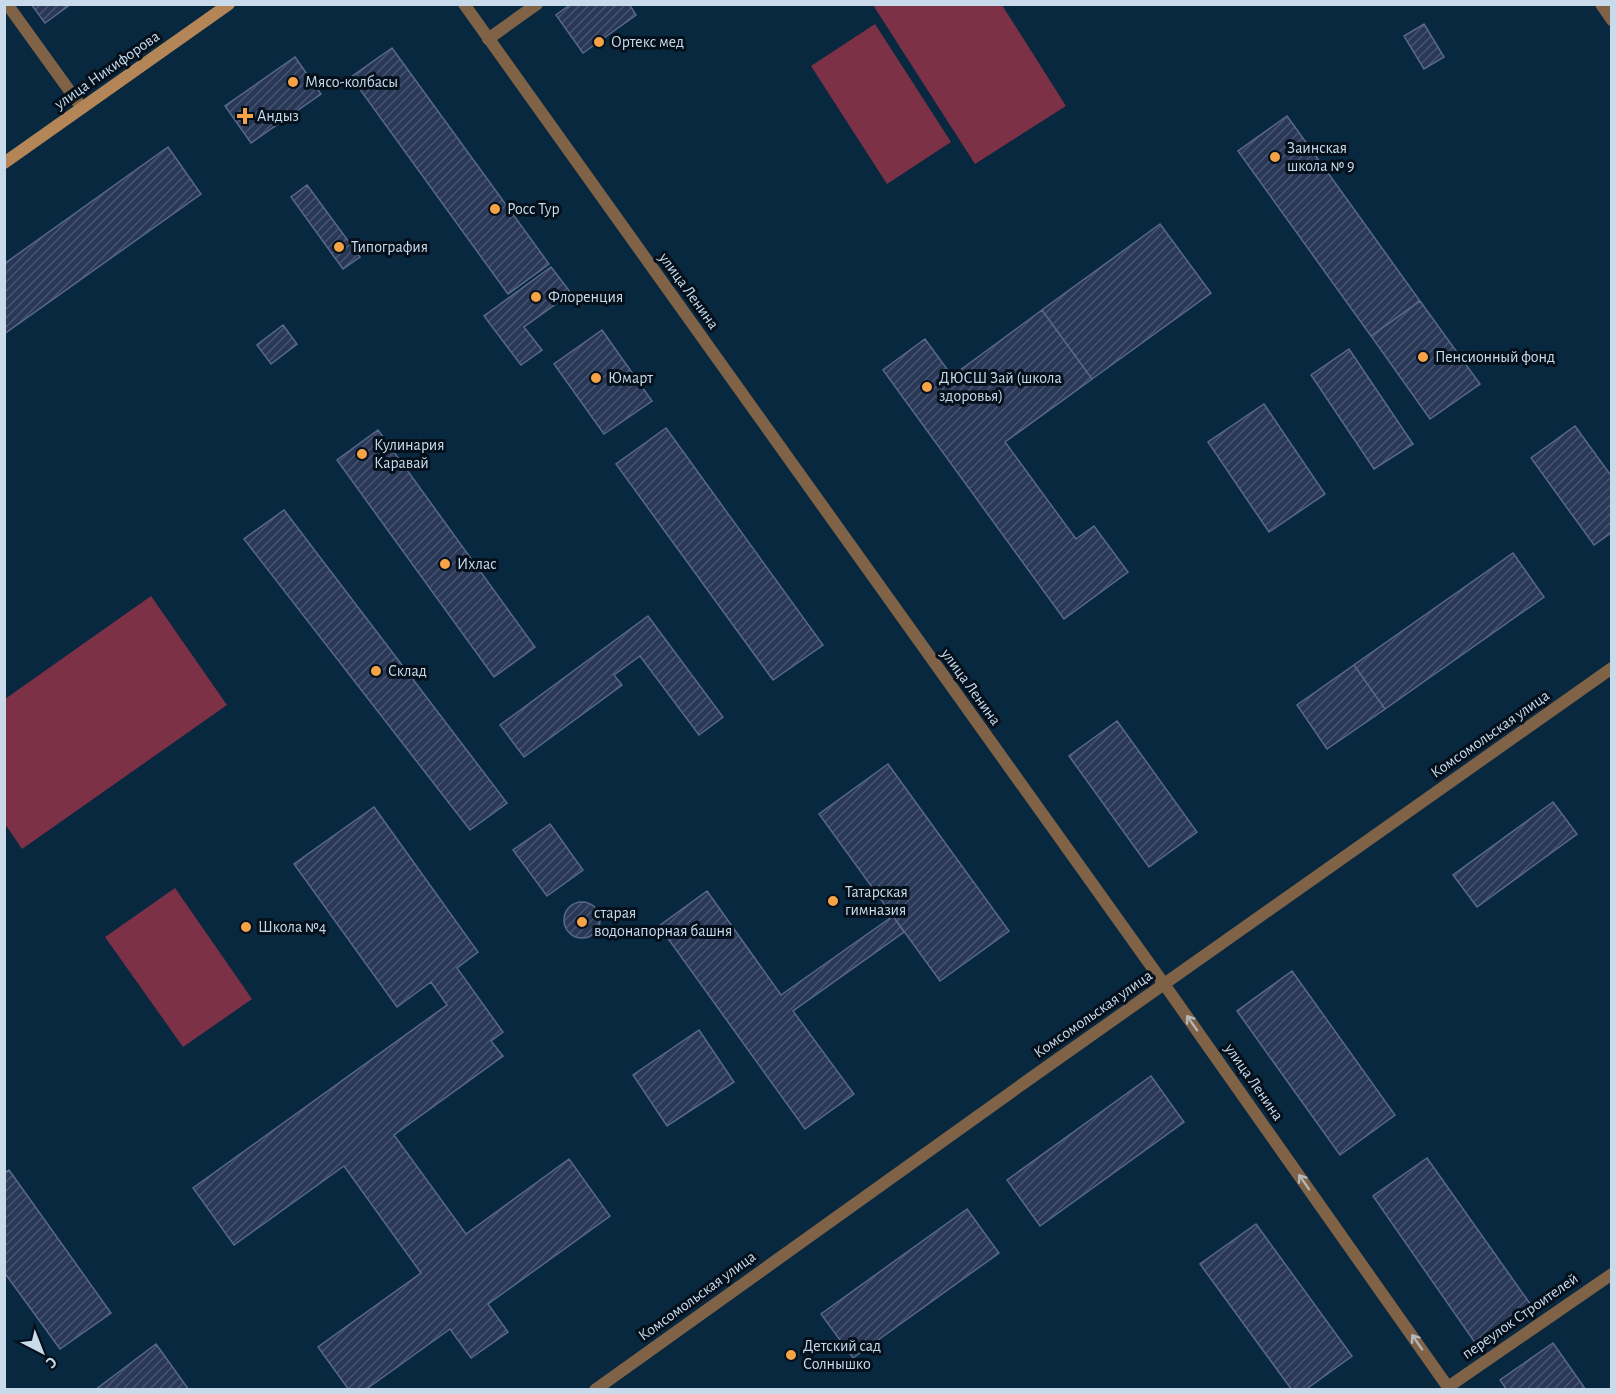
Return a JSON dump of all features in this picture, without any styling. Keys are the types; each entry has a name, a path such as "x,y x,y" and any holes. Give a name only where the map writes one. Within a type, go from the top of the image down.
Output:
{"main road":[{"name":"улица Никифорова","path":"4,164 229,4"}],"street":[{"path":"7,4 82,108"},
{"name":"улица Ленина","path":"464,4 1164,984 1449,1388"},
{"path":"488,39 537,4"},
{"path":"1601,4 1611,20"},
{"name":"Комсомольская улица","path":"596,1389 1611,668"},
{"name":"переулок Строителей","path":"1449,1388 1611,1274"}],"shaded area":[{"path":"873,5 1002,5 1066,106 975,164"},
{"path":"875,24 951,142 887,184 811,66"},
{"path":"151,596 227,705 22,849 5,824 5,699"},
{"path":"175,888 252,999 183,1047 105,937"}],"building":[{"path":"31,4 71,4 45,23"},
{"path":"571,4 629,4 636,15 583,53 556,15"},
{"path":"1424,24 1444,57 1424,69 1404,36"},
{"path":"392,48 549,264 508,294 351,77"},
{"path":"295,57 321,94 251,143 225,106"},
{"path":"1287,116 1420,301 1371,336 1238,151"},
{"path":"168,147 201,194 4,334 4,264"},
{"path":"307,185 360,257 343,269 291,197"},
{"path":"1160,224 1211,293 1092,379 1042,310"},
{"path":"551,267 571,293 524,327 542,350 521,365 484,316"},
{"path":"1420,301 1480,384 1430,419 1371,336"},
{"path":"1042,310 1092,379 1005,442 1076,539 1094,526 1128,572 1064,619 883,370 925,339 952,376"},
{"path":"283,325 297,344 271,364 257,345"},
{"path":"602,330 652,401 604,434 554,364"},
{"path":"1349,349 1413,444 1374,469 1311,375"},
{"path":"1264,404 1325,494 1269,532 1208,442"},
{"path":"1575,426 1612,477 1612,532 1594,545 1531,458"},
{"path":"666,428 823,645 773,680 616,464"},
{"path":"378,430 535,647 494,677 337,460"},
{"name":"Склад","path":"284,510 507,803 470,830 244,539"},
{"path":"1513,553 1544,597 1385,709 1354,665"},
{"path":"648,616 723,717 699,735 640,656 614,675 622,685 524,757 500,725"},
{"path":"1354,665 1385,709 1327,749 1297,705"},
{"path":"1117,721 1197,832 1149,867 1069,756"},
{"path":"888,764 1009,931 940,981 819,814"},
{"path":"1553,802 1577,834 1477,907 1453,875"},
{"path":"374,807 478,952 457,968 503,1032 491,1041 503,1056 394,1135 466,1234 569,1159 610,1216 488,1304 508,1332 471,1358 450,1329 365,1390 349,1390 318,1347 421,1273 344,1166 234,1245 193,1188 447,1005 431,982 397,1007 294,864"},
{"path":"550,824 583,870 547,896 513,850"},
{"path":"707,891 781,995 893,916 904,932 793,1011 854,1094 805,1129 659,926"},
{"name":"старая водонапорная башня","path":"582,902 595,907 600,920 595,933 582,938 569,933 564,920 569,907"},
{"path":"1292,971 1395,1115 1340,1155 1237,1011"},
{"path":"699,1030 734,1082 667,1126 633,1075"},
{"path":"1151,1076 1184,1122 1040,1226 1007,1180"},
{"path":"1427,1158 1531,1305 1476,1344 1373,1196"},
{"path":"9,1170 111,1313 60,1349 4,1272 4,1173"},
{"path":"967,1209 999,1253 853,1358 821,1314"},
{"path":"1256,1224 1352,1356 1305,1390 1292,1390 1200,1264"},
{"path":"1553,1343 1586,1390 1507,1390 1500,1380"},
{"path":"156,1344 189,1390 95,1390"}],"place":[{"name":"Ортекс мед","path":"599,42"},
{"name":"Мясо-колбасы","path":"293,82"},
{"name":"Андыз","path":"245,116"},
{"name":"Заинская школа № 9","path":"1275,157"},
{"name":"Росс Тур","path":"495,209"},
{"name":"Типография","path":"339,247"},
{"name":"Флоренция","path":"536,297"},
{"name":"Пенсионный фонд","path":"1423,357"},
{"name":"Юмарт","path":"596,378"},
{"name":"ДЮСШ Зай (школа здоровья)","path":"927,387"},
{"name":"Кулинария Каравай","path":"362,454"},
{"name":"Ихлас","path":"445,564"},
{"name":"Склад","path":"376,671"},
{"name":"Татарская гимназия","path":"833,901"},
{"name":"старая водонапорная башня","path":"582,922"},
{"name":"Школа №4","path":"246,927"},
{"name":"Детский сад Солнышко","path":"791,1355"}]}
